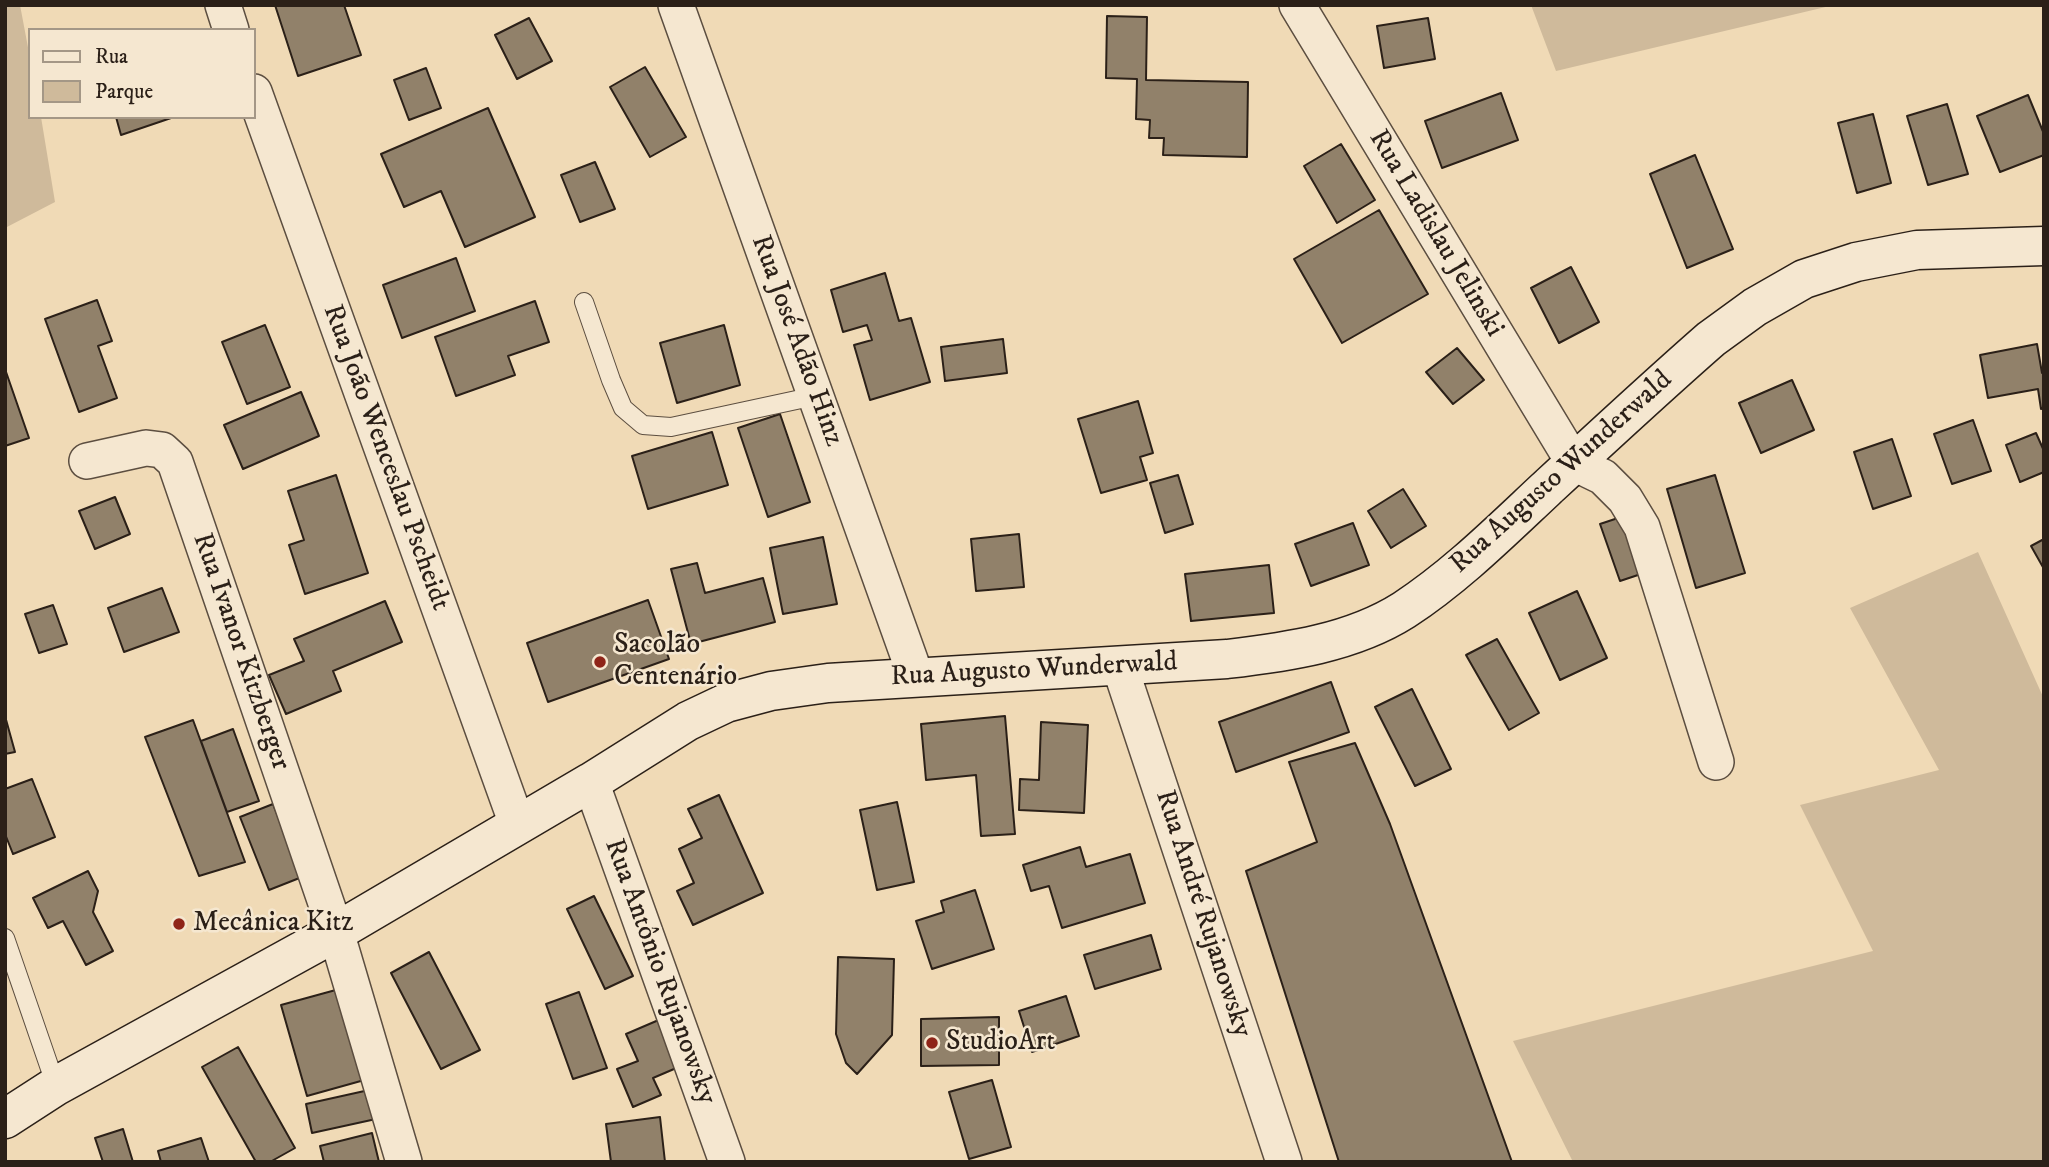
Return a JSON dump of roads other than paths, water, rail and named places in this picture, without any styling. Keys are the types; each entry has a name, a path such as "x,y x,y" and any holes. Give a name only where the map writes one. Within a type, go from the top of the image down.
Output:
{"main road":[{"name":"Rua Augusto Wunderwald","path":"5,1119 55,1086 336,932 591,782 676,728 726,703 771,691 828,683 1227,659 1282,652 1326,642 1367,628 1404,610 1455,571 1711,339 1755,307 1804,279 1856,262 1917,250 2044,246"}],"street":[{"path":"223,5 230,28"},
{"name":"Rua José Adão Hinz","path":"676,5 916,677"},
{"name":"Rua Ladislau Jelinski","path":"1297,5 1574,463"},
{"name":"Rua João Wenceslau Pscheidt","path":"256,98 517,824"},
{"name":"Rua Ivanor Kitzberger","path":"87,461 146,448 162,450 175,462 336,932 404,1162"},
{"path":"1574,463 1604,477 1625,499 1642,527 1716,762"},
{"name":"Rua André Rujanowsky","path":"1120,667 1284,1162"},
{"name":"Rua Antônio Rujanowsky","path":"591,782 727,1162"}],"lane":[{"path":"584,302 623,408 643,425 671,427 815,396"},
{"path":"5,938 55,1086"}],"place":[{"name":"Sacolão Centenário","path":"600,662"},
{"name":"Mecânica Kitz","path":"179,924"},
{"name":"StudioArt","path":"932,1043"}]}
